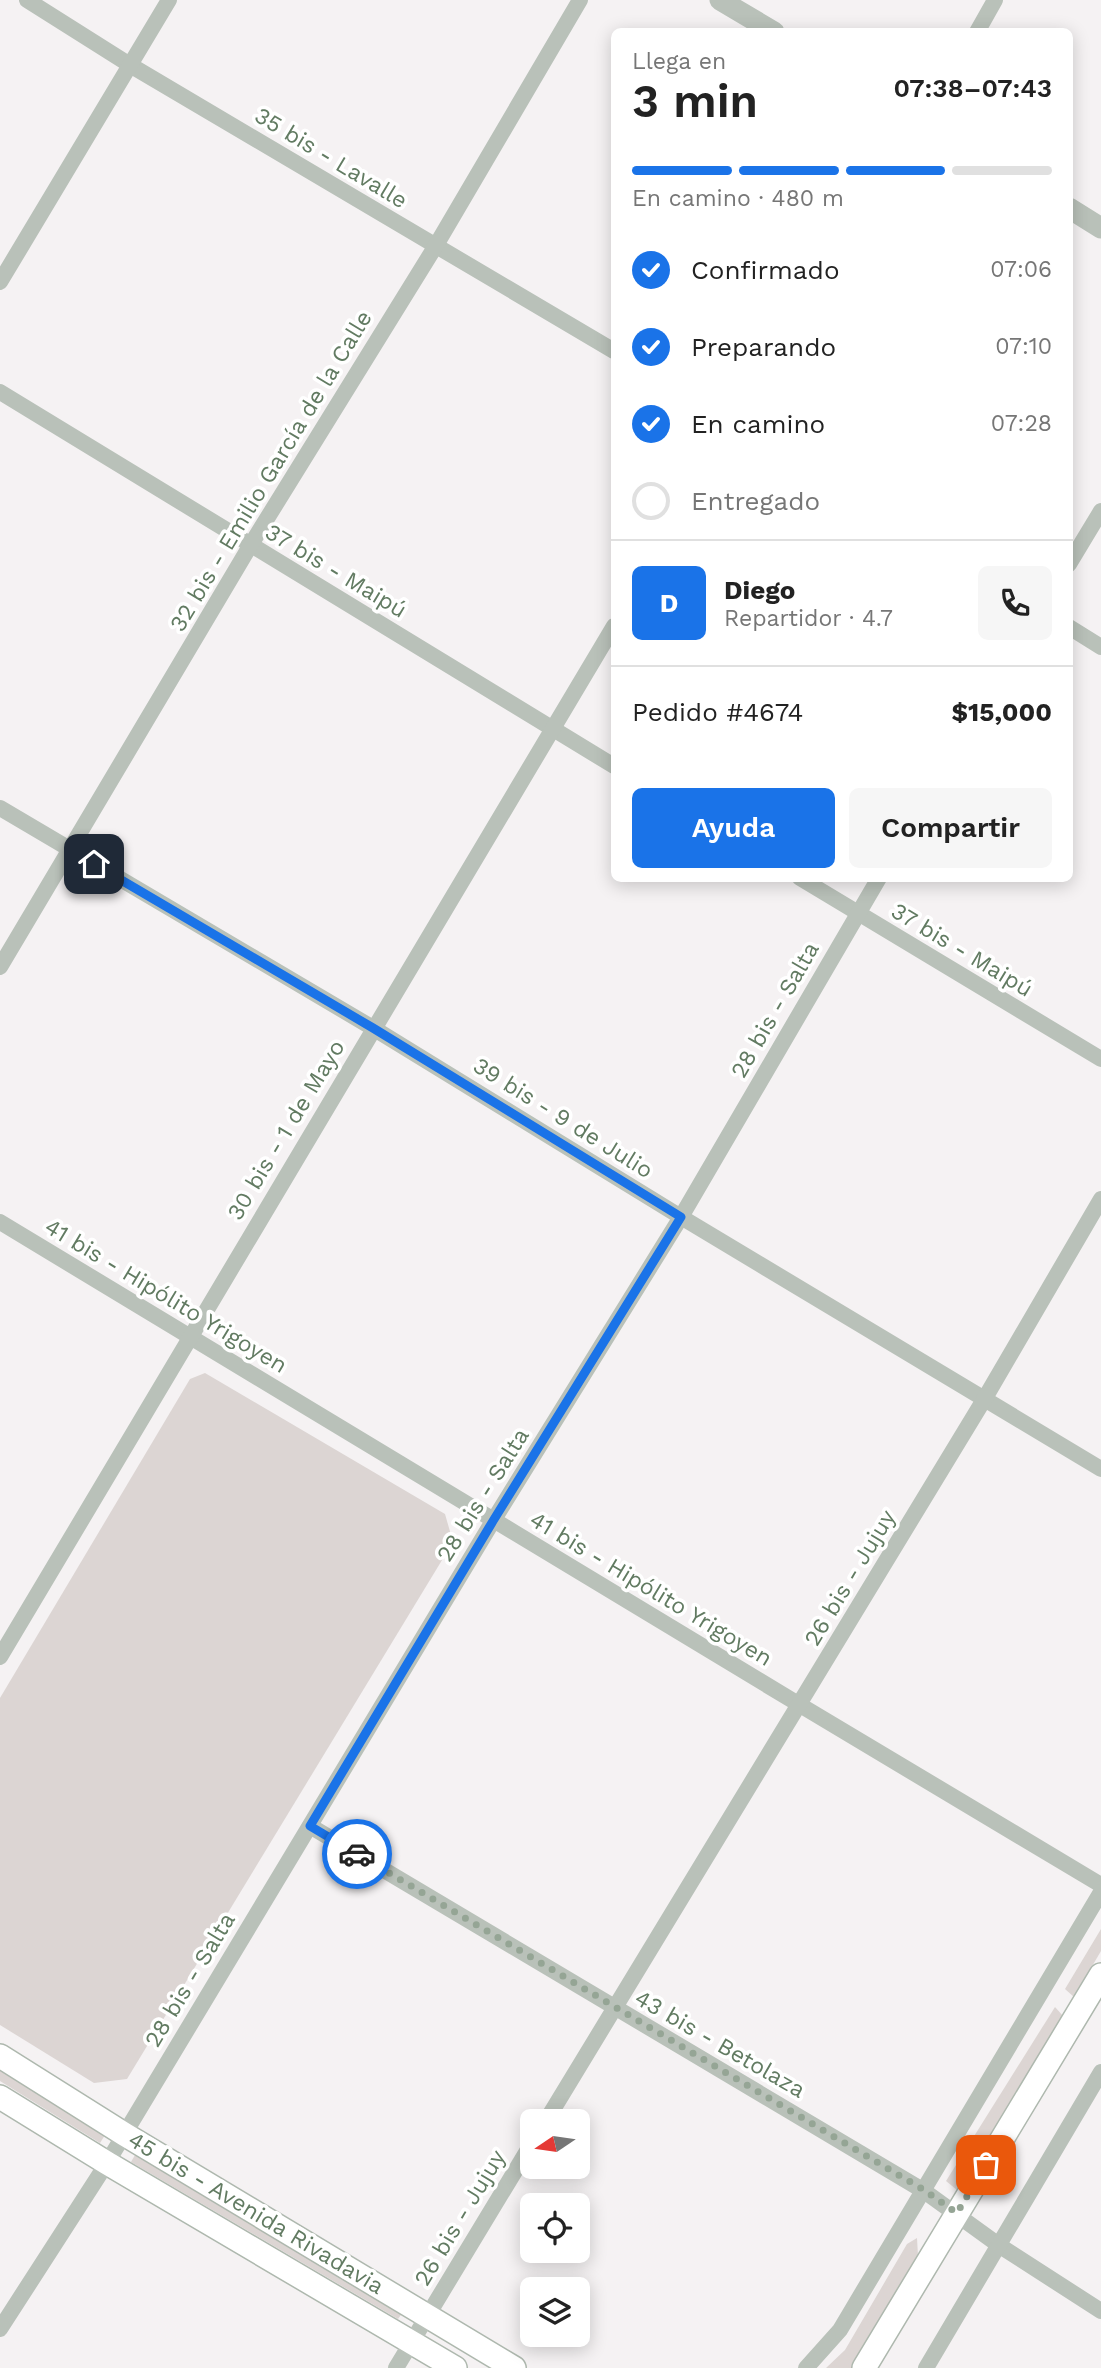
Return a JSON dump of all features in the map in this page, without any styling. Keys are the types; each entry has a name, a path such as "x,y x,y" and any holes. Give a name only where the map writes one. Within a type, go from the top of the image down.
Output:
{"main road":[{"path":"864,2368 1101,1975"},
{"name":"45 bis - Avenida Rivadavia","path":"0,2056 124,2134 514,2368"},
{"name":"45 bis - Avenida Rivadavia","path":"0,2097 455,2368"}],"street":[{"name":"35 bis - Lavalle","path":"27,0 130,65 611,349"},
{"path":"0,282 169,0"},
{"name":"32 bis - Emilio García de la Calle","path":"0,967 250,546 435,247 580,0"},
{"path":"720,0 767,28"},
{"path":"979,28 995,0"},
{"path":"1073,210 1101,228"},
{"name":"37 bis - Maipú","path":"0,392 611,764"},
{"path":"1073,557 1101,511"},
{"path":"1073,630 1101,647"},
{"name":"30 bis - 1 de Mayo","path":"3,1647 611,631"},
{"name":"39 bis - 9 de Julio","path":"0,808 373,1028 1101,1469"},
{"name":"37 bis - Maipú","path":"806,882 1101,1059"},
{"name":"28 bis - Salta","path":"0,2329 107,2163 493,1521 681,1217 877,882"},
{"name":"26 bis - Jujuy","path":"552,2109 800,1705 1101,1199"},
{"name":"41 bis - Hipólito Yrigoyen","path":"0,1222 1101,1885"},
{"name":"43 bis - Betolaza","path":"310,1826 924,2190 1000,2246 1101,2311"},
{"path":"806,2368 840,2330 1101,1892"},
{"path":"926,2368 1101,2072"},
{"name":"26 bis - Jujuy","path":"396,2368 520,2163"}],"shaded area":[{"path":"205,1373 445,1514 453,1542 127,2079 94,2083 0,2025 0,1698 190,1379"},
{"path":"1101,1929 1101,1951 1074,1997 1065,1989"},
{"path":"1055,2007 1064,2017 957,2190 946,2181"},
{"path":"0,2070 105,2135 100,2143 0,2081"},
{"path":"135,2155 403,2312 398,2319 131,2162"},
{"path":"917,2238 918,2256 852,2368 826,2368 845,2350 907,2244"}],"way so far":[{"path":"357,1854 924,2190 957,2213 986,2165"}],"route":[{"path":"94,864 373,1028 681,1217 493,1521 310,1826 357,1854"}]}
